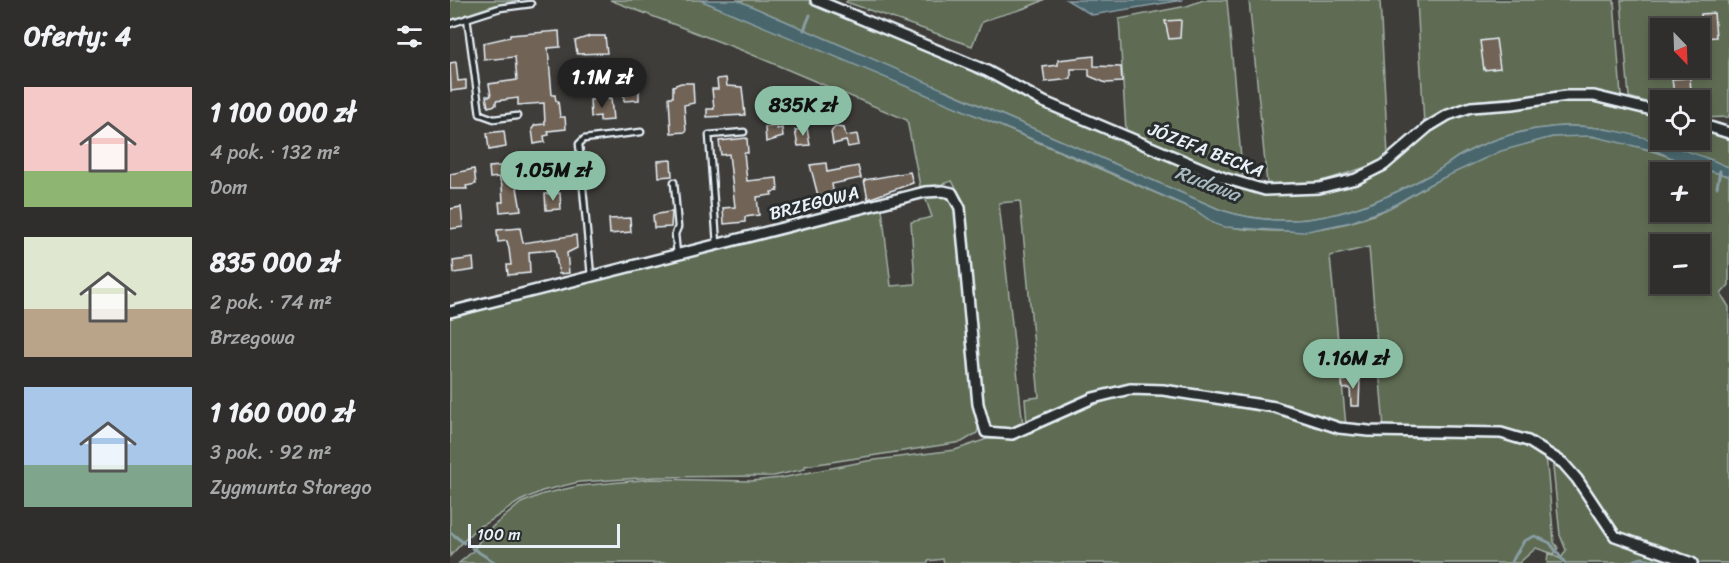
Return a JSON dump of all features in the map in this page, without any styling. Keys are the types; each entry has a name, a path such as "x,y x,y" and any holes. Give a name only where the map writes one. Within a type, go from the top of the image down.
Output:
{"street":[{"name":"JÓZEFA BECKA","path":"816,0 837,4 987,72 1044,102 1138,142 1224,178 1265,190 1304,190 1356,179 1384,165 1428,127 1448,115 1471,107 1566,96 1594,96 1650,110"},
{"path":"1710,127 1729,133"},
{"name":"BRZEGOWA","path":"450,312 925,192 952,193 960,208 978,404 986,432 1012,434 1094,398 1130,389 1163,390 1275,408 1338,428 1395,433 1501,433 1528,441 1563,463 1577,479 1615,536 1624,542 1653,548 1692,563"}],"lane":[{"path":"450,24 500,9 531,4"},
{"path":"467,18 480,114 494,118 517,116"},
{"path":"591,276 579,144 584,140 641,132"},
{"path":"717,244 709,135 744,132"},
{"path":"674,182 678,227 675,234 677,254"}],"green space":[{"path":"450,0 520,0 495,5 450,20"},
{"path":"610,0 700,0 844,59 854,51 737,0 810,0 1259,191 1353,182 1434,125 1474,109 1564,99 1603,100 1650,112 1650,141 1620,132 1575,126 1529,131 1494,140 1461,155 1431,175 1401,190 1352,210 1301,220 1275,220 1221,210 945,90 938,99 1195,210 1214,221 1250,230 1301,230 1331,227 1359,220 1393,206 1474,161 1521,144 1553,137 1598,137 1643,148 1684,162 1650,162 1650,222 1710,222 1710,171 1729,176 1729,285 1721,294 1729,307 1729,563 1700,563 1618,533 1570,464 1530,438 1384,428 1369,247 1330,256 1346,426 1278,405 1125,389 1027,424 1025,399 1039,397 1020,201 999,203 1023,426 999,431 990,427 981,401 962,209 965,204 952,181 921,191 907,120 741,50"},
{"path":"848,0 1043,0 1027,8 982,22 972,46 846,2"},
{"path":"1203,0 1227,0 1243,180 1126,131 1119,19 1187,6"},
{"path":"1249,0 1380,0 1388,156 1375,164 1326,180 1305,184 1267,184"},
{"path":"1417,0 1614,0 1621,96 1577,91 1473,101 1456,105 1424,124"},
{"path":"1621,0 1729,0 1729,117 1710,118 1710,90 1650,90 1650,103 1629,97"},
{"path":"1710,130 1729,136 1729,167 1678,150 1710,150"},
{"path":"941,195 954,203 979,426 977,433 962,442 805,466 805,469 774,476 656,477 579,482 542,491 520,501 477,527 450,556 450,312 882,209 891,286 915,284 911,222 932,217 925,197"},
{"path":"1145,393 1255,407 1351,434 1415,438 1481,435 1515,439 1546,455 1554,542 1558,548 1554,554 1536,548 1519,563 944,563 943,559 928,561 928,563 459,563 472,552 486,532 521,503 543,494 579,486 652,479 751,481 781,478 867,461 955,450 987,439 1008,439 1073,412 1118,397"},
{"path":"1552,458 1583,493 1603,526 1614,538 1684,563 1547,563 1548,553 1561,559 1566,550 1560,535"}],"water":[{"path":"700,0 737,0 1221,210 1249,217 1301,220 1352,210 1401,190 1461,155 1483,145 1505,136 1540,128 1592,127 1650,140 1650,150 1592,136 1552,137 1501,151 1432,183 1389,208 1351,222 1303,232 1225,227 1215,224 1195,210 1082,160"},
{"path":"1067,0 1183,0 1092,15"},
{"path":"1651,150 1684,150 1694,153 1729,167 1729,176 1710,171 1710,162 1680,162"}],"building":[{"path":"1714,13 1716,37 1710,37 1710,18 1701,18 1701,14"},
{"path":"1181,20 1180,38 1169,39 1165,21"},
{"path":"559,31 560,47 548,48 552,95 555,95 558,101 560,117 565,117 566,129 548,131 549,135 544,136 545,142 534,144 532,129 535,125 545,124 544,103 518,105 518,98 496,101 496,105 488,107 486,96 491,96 489,84 517,80 515,57 484,60 483,43 510,37 510,35"},
{"path":"590,36 605,36 607,53 577,54 575,41"},
{"path":"1496,39 1500,68 1484,70 1480,41"},
{"path":"1094,56 1094,66 1121,67 1122,82 1106,83 1089,76 1089,69 1071,69 1071,79 1045,82 1043,67 1058,65 1058,60"},
{"path":"456,62 458,81 466,80 466,89 451,91 450,63"},
{"path":"726,78 727,86 742,87 745,115 707,117 707,109 714,109 712,89 718,89 717,79"},
{"path":"1690,78 1691,90 1673,90 1672,79"},
{"path":"693,83 694,103 684,105 686,132 671,133 669,97 673,97 673,86"},
{"path":"623,87 639,88 639,100 624,101"},
{"path":"611,98 613,120 600,121 600,116 591,117 590,100"},
{"path":"777,126 777,129 782,128 783,137 766,142 765,127"},
{"path":"835,127 844,128 846,136 857,134 859,145 848,147 846,141 833,144 831,132"},
{"path":"807,128 810,145 798,146 795,130"},
{"path":"504,131 506,147 489,150 487,133"},
{"path":"747,138 748,153 744,153 747,181 777,178 778,191 771,192 772,195 757,197 759,215 745,217 745,222 724,224 723,208 735,207 729,154 721,155 719,141"},
{"path":"671,160 672,176 659,177 658,161"},
{"path":"826,163 827,172 858,166 861,178 832,184 836,208 822,211 810,165"},
{"path":"513,165 521,210 500,212 499,202 503,202 502,186 499,177 490,178 489,167"},
{"path":"474,169 476,184 466,186 467,189 450,189 450,174"},
{"path":"910,172 913,183 868,199 864,180"},
{"path":"560,193 561,209 546,210 545,194"},
{"path":"461,207 463,227 450,229 450,209"},
{"path":"672,212 671,227 654,228 653,215"},
{"path":"630,218 631,232 610,234 609,219"},
{"path":"520,228 523,243 576,235 577,248 567,253 569,273 559,274 555,250 529,252 530,273 508,275 507,265 511,265 509,249 507,241 498,242 497,230"},
{"path":"473,258 474,270 454,273 453,261"},
{"path":"1360,378 1359,406 1351,406 1350,388 1343,389 1342,381"}],"waterway":[{"path":"804,30 810,15"},
{"path":"1717,187 1720,171"},
{"path":"450,532 464,543"},
{"path":"1511,563 1524,541 1535,536 1550,543 1565,563"},
{"path":"472,548 496,563"},
{"path":"1626,563 1642,558 1667,563"}],"water label":[{"name":"Rudawa","path":"1208,183"}]}
